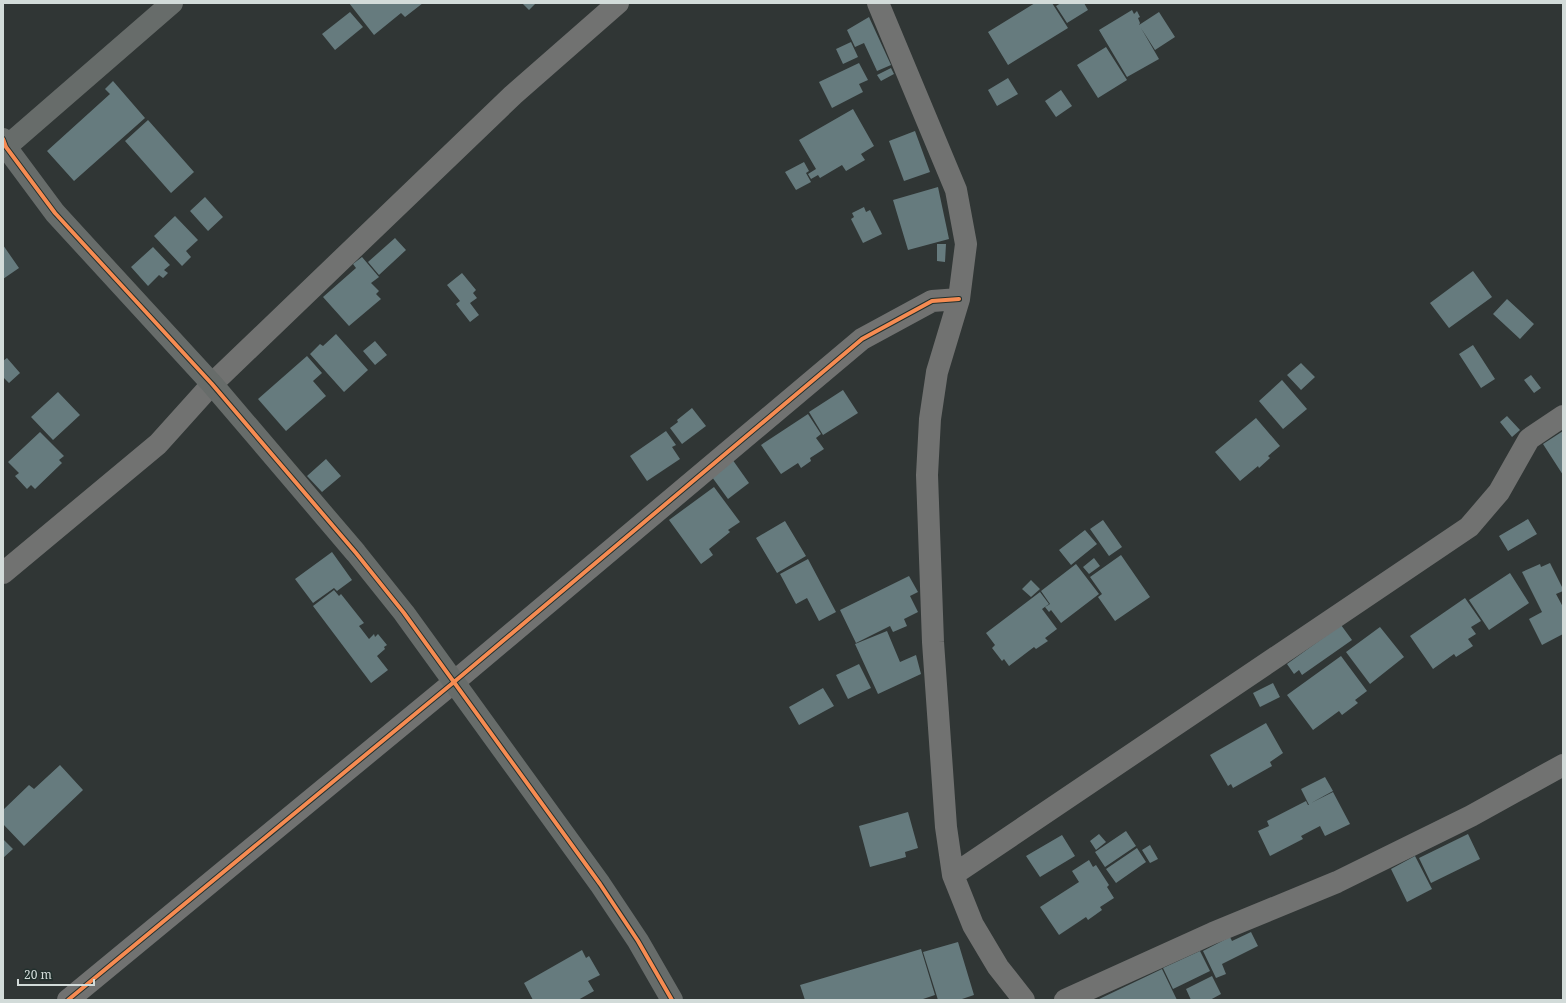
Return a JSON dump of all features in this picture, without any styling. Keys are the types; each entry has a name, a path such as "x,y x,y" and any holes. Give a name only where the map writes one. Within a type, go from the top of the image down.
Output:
{"street":[{"path":"172,3 4,145 55,213 212,384 356,553 404,613 600,884 638,941 672,1000"},
{"path":"3,572 158,444 212,384 513,95 618,3"},
{"path":"878,3 956,190 966,244 959,299 937,372 930,419 927,475 933,650 946,827 953,875 973,925 998,967 1024,1000"},
{"path":"68,1000 454,682 862,339 932,301 959,299"},
{"path":"953,875 1469,527 1499,492 1529,439 1563,416"},
{"path":"1065,1000 1213,933 1337,882 1471,816 1563,765"}],"building":[{"path":"349,3 423,3 405,17 401,13 374,35"},
{"path":"522,3 536,3 529,10"},
{"path":"1035,3 1052,3 1068,28 1008,65 988,32"},
{"path":"1061,3 1084,3 1088,10 1067,23 1056,6"},
{"path":"1132,10 1134,14 1137,11 1140,17 1138,18 1140,23 1139,25 1159,12 1175,37 1155,50 1141,28 1159,59 1127,77 1099,30"},
{"path":"350,12 363,27 335,50 322,34"},
{"path":"869,17 891,65 877,71 864,43 855,47 847,30"},
{"path":"851,42 858,57 843,64 836,49"},
{"path":"1106,47 1127,80 1098,98 1077,65"},
{"path":"859,63 868,80 859,84 863,92 832,108 819,82"},
{"path":"891,68 894,74 881,81 877,75"},
{"path":"1008,78 1018,94 997,106 988,90"},
{"path":"113,81 145,118 74,181 47,151 110,94 105,89"},
{"path":"1061,90 1072,106 1056,117 1045,101"},
{"path":"853,109 874,146 861,154 865,160 846,171 842,165 820,178 818,175 811,179 808,174 816,169 799,140"},
{"path":"148,120 194,172 171,193 125,141"},
{"path":"915,131 930,172 904,181 889,141"},
{"path":"804,162 809,171 806,173 811,182 796,190 785,172"},
{"path":"938,187 949,239 908,250 893,200"},
{"path":"205,197 223,217 208,231 190,211"},
{"path":"864,207 866,212 870,210 882,234 863,243 851,219 854,217 852,213"},
{"path":"175,216 198,240 186,251 191,257 182,266 154,236"},
{"path":"395,238 406,250 379,275 368,262"},
{"path":"937,244 946,244 945,262 937,261"},
{"path":"3,245 19,268 3,279"},
{"path":"153,247 170,265 164,270 168,273 163,278 159,275 148,286 131,267"},
{"path":"362,257 379,277 371,283 379,291 376,294 381,299 349,326 323,297 356,268 353,264"},
{"path":"1473,271 1492,297 1449,328 1430,303"},
{"path":"462,273 476,290 473,293 477,298 470,303 479,315 470,322 456,304 460,301 447,285"},
{"path":"1507,299 1534,324 1520,339 1493,314"},
{"path":"336,334 368,370 344,392 310,354 320,344 323,346"},
{"path":"375,341 387,355 375,365 363,351"},
{"path":"1473,345 1495,379 1481,388 1459,354"},
{"path":"307,356 322,373 313,381 326,396 286,431 258,399"},
{"path":"7,358 20,373 9,383 3,377 3,361"},
{"path":"1301,363 1315,377 1301,390 1287,375"},
{"path":"1531,375 1541,388 1534,393 1524,380"},
{"path":"1282,380 1307,409 1283,429 1259,401"},
{"path":"843,390 858,413 823,435 809,412"},
{"path":"58,392 80,415 53,440 31,417"},
{"path":"692,408 706,426 682,444 670,428 678,422 677,420"},
{"path":"808,414 821,434 816,438 824,449 810,458 811,461 801,468 798,463 781,474 761,445"},
{"path":"1507,416 1520,430 1512,437 1500,422"},
{"path":"1256,418 1280,446 1268,456 1270,458 1259,468 1258,466 1240,481 1215,452"},
{"path":"666,431 676,445 672,447 680,459 647,481 630,456"},
{"path":"1563,431 1563,475 1543,444"},
{"path":"40,432 64,456 59,460 62,463 35,489 31,485 27,489 15,476 19,473 8,462"},
{"path":"326,459 341,476 322,492 307,476"},
{"path":"732,459 749,483 728,499 712,477"},
{"path":"714,487 740,522 728,530 730,532 709,549 713,555 701,564 669,520"},
{"path":"1528,519 1537,534 1508,551 1499,536"},
{"path":"1103,520 1122,547 1109,556 1090,529"},
{"path":"785,521 806,556 777,573 756,538"},
{"path":"1085,530 1097,544 1071,565 1059,550"},
{"path":"332,552 352,580 337,591 334,588 313,603 295,579"},
{"path":"1121,555 1150,597 1115,621 1098,597 1102,594 1090,577"},
{"path":"1094,558 1100,566 1089,574 1083,567"},
{"path":"808,559 836,612 819,621 807,598 796,604 780,574"},
{"path":"1550,563 1563,589 1563,591 1556,594 1563,607 1563,634 1542,645 1529,619 1542,612 1522,572 1540,564 1541,567"},
{"path":"1076,564 1099,594 1061,623 1051,610 1049,612 1045,607 1050,604 1041,591"},
{"path":"1510,573 1529,603 1489,630 1469,600"},
{"path":"909,576 918,592 910,596 918,612 904,619 907,626 893,632 890,626 856,643 840,610"},
{"path":"1031,580 1040,589 1031,597 1022,589"},
{"path":"334,590 339,596 341,594 364,623 359,626 369,639 374,634 375,637 378,634 387,645 384,647 385,649 377,656 388,670 371,683 313,606"},
{"path":"1040,592 1049,604 1042,609 1057,629 1045,638 1048,641 1036,649 1034,647 1009,666 1004,659 1002,661 992,648 995,645 986,633"},
{"path":"1465,598 1481,621 1471,627 1476,634 1468,639 1473,646 1456,657 1454,654 1433,669 1410,636"},
{"path":"1341,625 1352,640 1302,675 1299,670 1294,674 1287,664"},
{"path":"1380,627 1404,657 1370,684 1346,652"},
{"path":"887,631 900,662 916,655 921,674 878,694 855,644"},
{"path":"1341,656 1367,691 1355,700 1358,703 1342,715 1339,711 1313,730 1287,695"},
{"path":"859,664 871,688 848,699 836,675"},
{"path":"1273,683 1280,697 1260,707 1253,693"},
{"path":"823,688 834,706 799,725 789,707"},
{"path":"1266,723 1283,753 1270,762 1272,766 1233,788 1231,784 1228,786 1210,755"},
{"path":"60,765 83,790 24,846 3,824 3,810 29,785 34,789"},
{"path":"1325,777 1333,791 1311,803 1333,792 1350,824 1325,836 1320,826 1301,836 1303,839 1270,856 1258,831 1269,826 1267,821 1306,801 1309,805 1301,789"},
{"path":"908,812 918,848 905,852 906,857 870,867 859,826"},
{"path":"1126,831 1136,846 1105,867 1095,852"},
{"path":"1099,834 1106,842 1096,850 1090,841"},
{"path":"1468,834 1480,859 1431,883 1419,858"},
{"path":"1062,835 1075,856 1040,877 1026,856"},
{"path":"3,839 13,849 3,858"},
{"path":"1150,845 1158,859 1150,863 1142,850"},
{"path":"1137,848 1146,862 1116,883 1106,869"},
{"path":"1415,856 1432,889 1407,902 1391,869"},
{"path":"1089,860 1093,867 1096,865 1109,885 1107,887 1114,898 1100,907 1102,910 1088,920 1086,917 1059,935 1040,907 1079,882 1072,871"},
{"path":"1251,932 1258,946 1222,964 1226,974 1216,978 1203,951 1230,937 1232,941"},
{"path":"958,942 974,995 959,1000 938,1000 923,952"},
{"path":"921,949 935,995 920,1000 805,1000 800,985"},
{"path":"582,950 586,958 589,956 600,975 588,981 594,991 578,1000 533,1000 524,983"},
{"path":"1200,951 1210,971 1173,989 1163,968"},
{"path":"1162,969 1177,1000 1097,1000"},
{"path":"1212,976 1221,994 1210,1000 1191,1000 1186,989"}],"cycle path":[{"path":"3,139 6,147 55,213 212,384 356,553 404,613 600,884 638,941 672,1000"},
{"path":"68,1000 454,682 862,339 932,301 959,299"}]}
